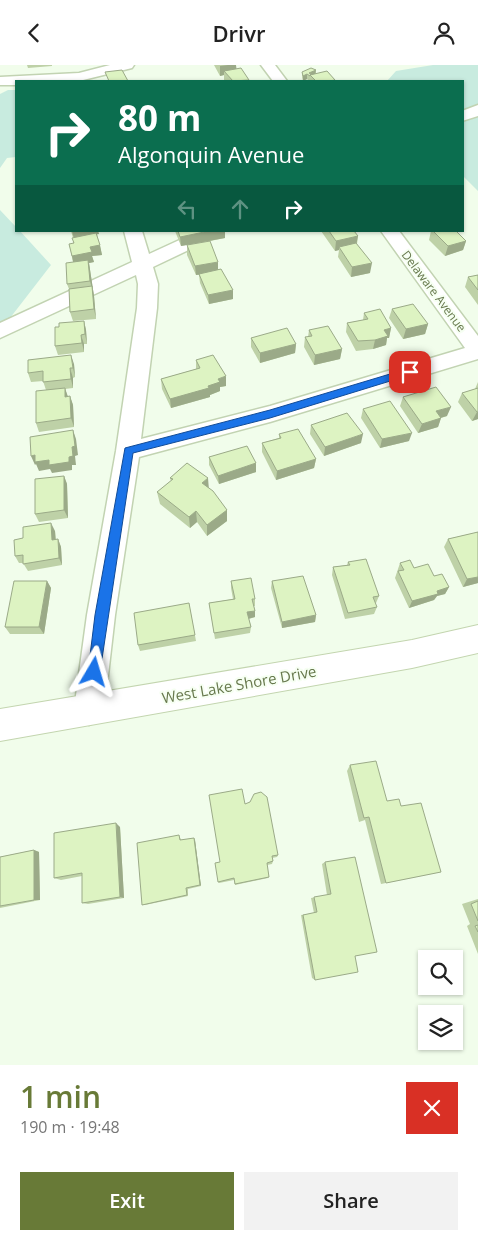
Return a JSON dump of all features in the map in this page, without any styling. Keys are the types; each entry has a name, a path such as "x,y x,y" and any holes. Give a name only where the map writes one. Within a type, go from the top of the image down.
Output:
{"street":[{"path":"40,80 79,79 127,65"},
{"path":"268,65 279,80"},
{"path":"0,81 15,81"},
{"path":"464,116 478,110"},
{"path":"89,710 101,615 128,451 147,307 148,285 133,232"},
{"path":"0,331 212,232"},
{"name":"Delaware Avenue","path":"391,232 478,351"},
{"path":"128,451 270,414 478,351"},
{"name":"West Lake Shore Drive","path":"0,725 412,654 478,639"}],"shaded area":[{"path":"433,65 478,65 478,191 464,177 464,80 388,80 396,71"},
{"path":"8,90 15,90 15,157 7,158 0,168 0,94"},
{"path":"0,210 15,226 15,232 21,232 51,265 0,331"}],"building":[{"path":"241,68 249,80 232,80 224,71"},
{"path":"311,68 316,70 309,73 311,74 310,76 307,74 303,76 302,72"},
{"path":"122,70 127,80 109,80 105,72"},
{"path":"327,71 335,80 315,80 310,75"},
{"path":"178,232 204,232 180,237"},
{"path":"330,232 355,232 358,236 336,241"},
{"path":"434,232 457,232 466,241 448,246"},
{"path":"96,233 100,245 90,247 92,252 72,256 69,244 74,243 72,238"},
{"path":"210,241 218,262 195,266 187,245"},
{"path":"356,243 372,263 352,267 339,247"},
{"path":"88,260 90,281 67,284 66,263"},
{"path":"221,269 233,290 208,295 199,274"},
{"path":"478,275 478,290 468,277"},
{"path":"92,286 94,309 70,312 69,289"},
{"path":"413,304 428,324 406,329 392,309"},
{"path":"380,309 391,328 384,330 388,336 375,340 358,341 347,323 368,319 364,313"},
{"path":"84,321 85,334 81,335 82,343 55,346 55,327 59,327 59,323"},
{"path":"328,326 342,349 315,355 305,337 312,336 309,330"},
{"path":"287,328 296,344 260,353 251,338"},
{"path":"71,355 73,368 70,368 71,379 43,382 43,371 28,373 28,360"},
{"path":"213,355 226,376 218,379 220,382 208,386 209,388 170,399 161,379 200,368 196,360"},
{"path":"436,387 451,407 436,411 441,418 422,424 403,397"},
{"path":"65,388 65,397 70,396 71,418 36,423 36,391"},
{"path":"478,388 478,412 477,412 462,393"},
{"path":"390,401 412,433 382,439 363,409"},
{"path":"347,413 363,434 325,447 311,425"},
{"path":"298,429 316,459 277,471 262,443 281,438 279,434"},
{"path":"73,430 75,446 72,447 73,456 69,457 69,462 49,465 49,460 35,462 35,455 31,456 30,437"},
{"path":"247,446 256,463 218,476 209,457"},
{"path":"187,463 208,478 202,483 213,491 227,510 207,525 196,511 189,517 157,492 173,479 170,478"},
{"path":"64,476 64,510 35,514 35,479"},
{"path":"51,523 52,540 58,539 59,558 23,564 23,555 15,556 14,540 23,538 23,527"},
{"path":"478,532 478,577 467,579 448,539"},
{"path":"366,559 379,596 373,597 377,607 348,613 333,567 350,565 348,562"},
{"path":"410,560 414,568 428,564 434,576 442,574 449,587 437,591 438,594 412,601 398,571 404,570 400,563"},
{"path":"303,576 316,615 282,622 272,581"},
{"path":"251,578 255,599 252,599 255,611 247,612 251,627 214,633 209,603 235,599 231,581"},
{"path":"14,581 47,581 39,627 5,627"},
{"path":"189,603 195,635 138,645 134,613"},
{"path":"376,761 387,801 399,799 401,806 421,803 441,872 386,883 369,817 364,818 350,765"},
{"path":"242,789 245,804 250,802 254,794 261,792 267,797 278,855 272,856 273,861 267,863 269,877 235,884 234,878 218,882 215,863 220,862 209,795"},
{"path":"116,823 120,897 82,903 82,873 54,878 54,833"},
{"path":"179,835 180,840 194,838 200,885 186,888 187,895 142,905 137,843"},
{"path":"34,850 34,900 0,906 0,857"},
{"path":"355,857 377,952 355,956 358,972 315,980 303,915 317,912 314,897 331,894 325,862"},
{"path":"478,901 478,921 471,904"}],"route":[{"path":"94,672 101,615 128,451 270,414 410,372"}]}
